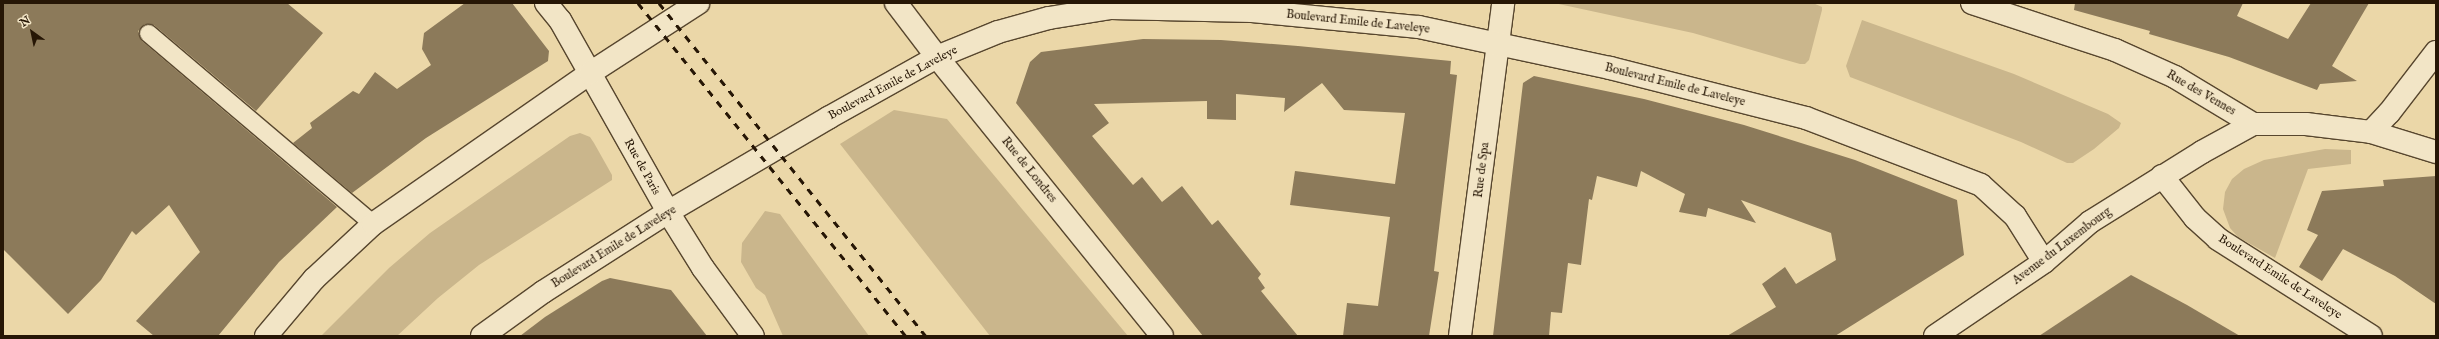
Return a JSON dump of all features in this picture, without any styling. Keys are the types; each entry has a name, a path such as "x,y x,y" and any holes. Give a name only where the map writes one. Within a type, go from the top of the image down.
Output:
{"street":[{"name":"Rue de Paris","path":"546,3 560,20 668,212 703,268 753,336"},
{"path":"266,336 314,279 373,224 590,73 698,3"},
{"name":"Rue de Londres","path":"896,3 937,57 1162,336"},
{"name":"Rue de Spa","path":"1460,336 1503,3"},
{"name":"Rue des Vennes","path":"1972,3 2115,50 2175,77 2253,124"},
{"name":"Boulevard Emile de Laveleye","path":"482,336 543,292 668,212 828,118 937,57 998,32 1049,18 1111,8 1252,11 1419,27 1610,68 1806,118 1981,185 2015,216 2044,262"},
{"path":"2371,132 2389,113 2436,52"},
{"path":"2253,124 2306,124 2371,132 2436,152"},
{"name":"Avenue du Luxembourg","path":"1935,336 2044,262 2090,222 2162,176 2253,124"},
{"name":"Boulevard Emile de Laveleye","path":"2162,176 2195,218 2218,239 2364,334"}],"lane":[{"path":"148,33 373,224"}],"shaded area":[{"path":"1554,3 1813,3 1822,7 1822,10 1809,60 1805,64 1800,64 1693,33"},
{"path":"1862,20 2014,74 2108,114 2121,123 2119,128 2094,149 2073,163 2067,163 2021,142 1850,77 1846,66"},
{"path":"894,110 947,119 1128,336 990,336 840,144"},
{"path":"580,133 590,137 612,175 612,180 479,265 438,298 397,336 321,336 389,268 430,233 570,136"},
{"path":"2325,149 2351,150 2351,164 2308,169 2275,258 2238,237 2230,228 2223,209 2225,192 2232,179 2244,169 2264,160"},
{"path":"765,211 780,214 869,336 783,336 765,295 756,288 741,262 742,243"}],"building":[{"path":"3,3 287,3 323,33 256,111 154,25 145,24 138,31 142,41 337,207 279,262 218,336 154,336 136,321 200,252 169,205 136,235 132,231 101,280 68,314 3,249"},
{"path":"465,3 512,3 549,51 548,61 426,138 352,193 293,143 312,128 310,123 353,91 359,94 375,72 397,89 431,65 422,49 424,33"},
{"path":"2075,3 2243,3 2237,16 2288,39 2311,3 2369,3 2332,66 2357,81 2320,84 2317,90 2229,57 2149,34 2150,31 2074,10"},
{"path":"1143,39 1221,40 1451,61 1450,74 1457,75 1434,271 1439,272 1429,336 1343,336 1347,303 1378,306 1390,217 1290,205 1295,171 1395,184 1405,113 1344,110 1322,83 1284,112 1285,98 1236,94 1236,120 1207,119 1207,101 1094,104 1109,123 1092,136 1133,185 1142,177 1162,202 1182,186 1212,225 1218,220 1261,274 1258,278 1265,288 1261,291 1298,336 1203,336 1016,103 1030,62 1041,52"},
{"path":"1534,76 1644,99 1744,125 1855,160 1957,200 1964,255 1835,336 1727,336 1776,307 1762,284 1785,267 1796,284 1836,260 1831,233 1741,200 1756,223 1708,208 1706,217 1679,212 1685,194 1641,171 1637,187 1597,176 1592,200 1589,199 1581,265 1568,263 1562,313 1551,312 1549,336 1493,336 1523,83"},
{"path":"2436,176 2436,304 2395,276 2343,249 2322,281 2299,267 2318,235 2307,230 2322,191 2384,186 2383,180"},
{"path":"2131,275 2187,305 2240,336 2039,336"},
{"path":"610,278 671,290 707,336 520,336 545,317 602,281"}],"railway":[{"path":"638,3 906,336"},
{"path":"659,3 926,336"}]}
